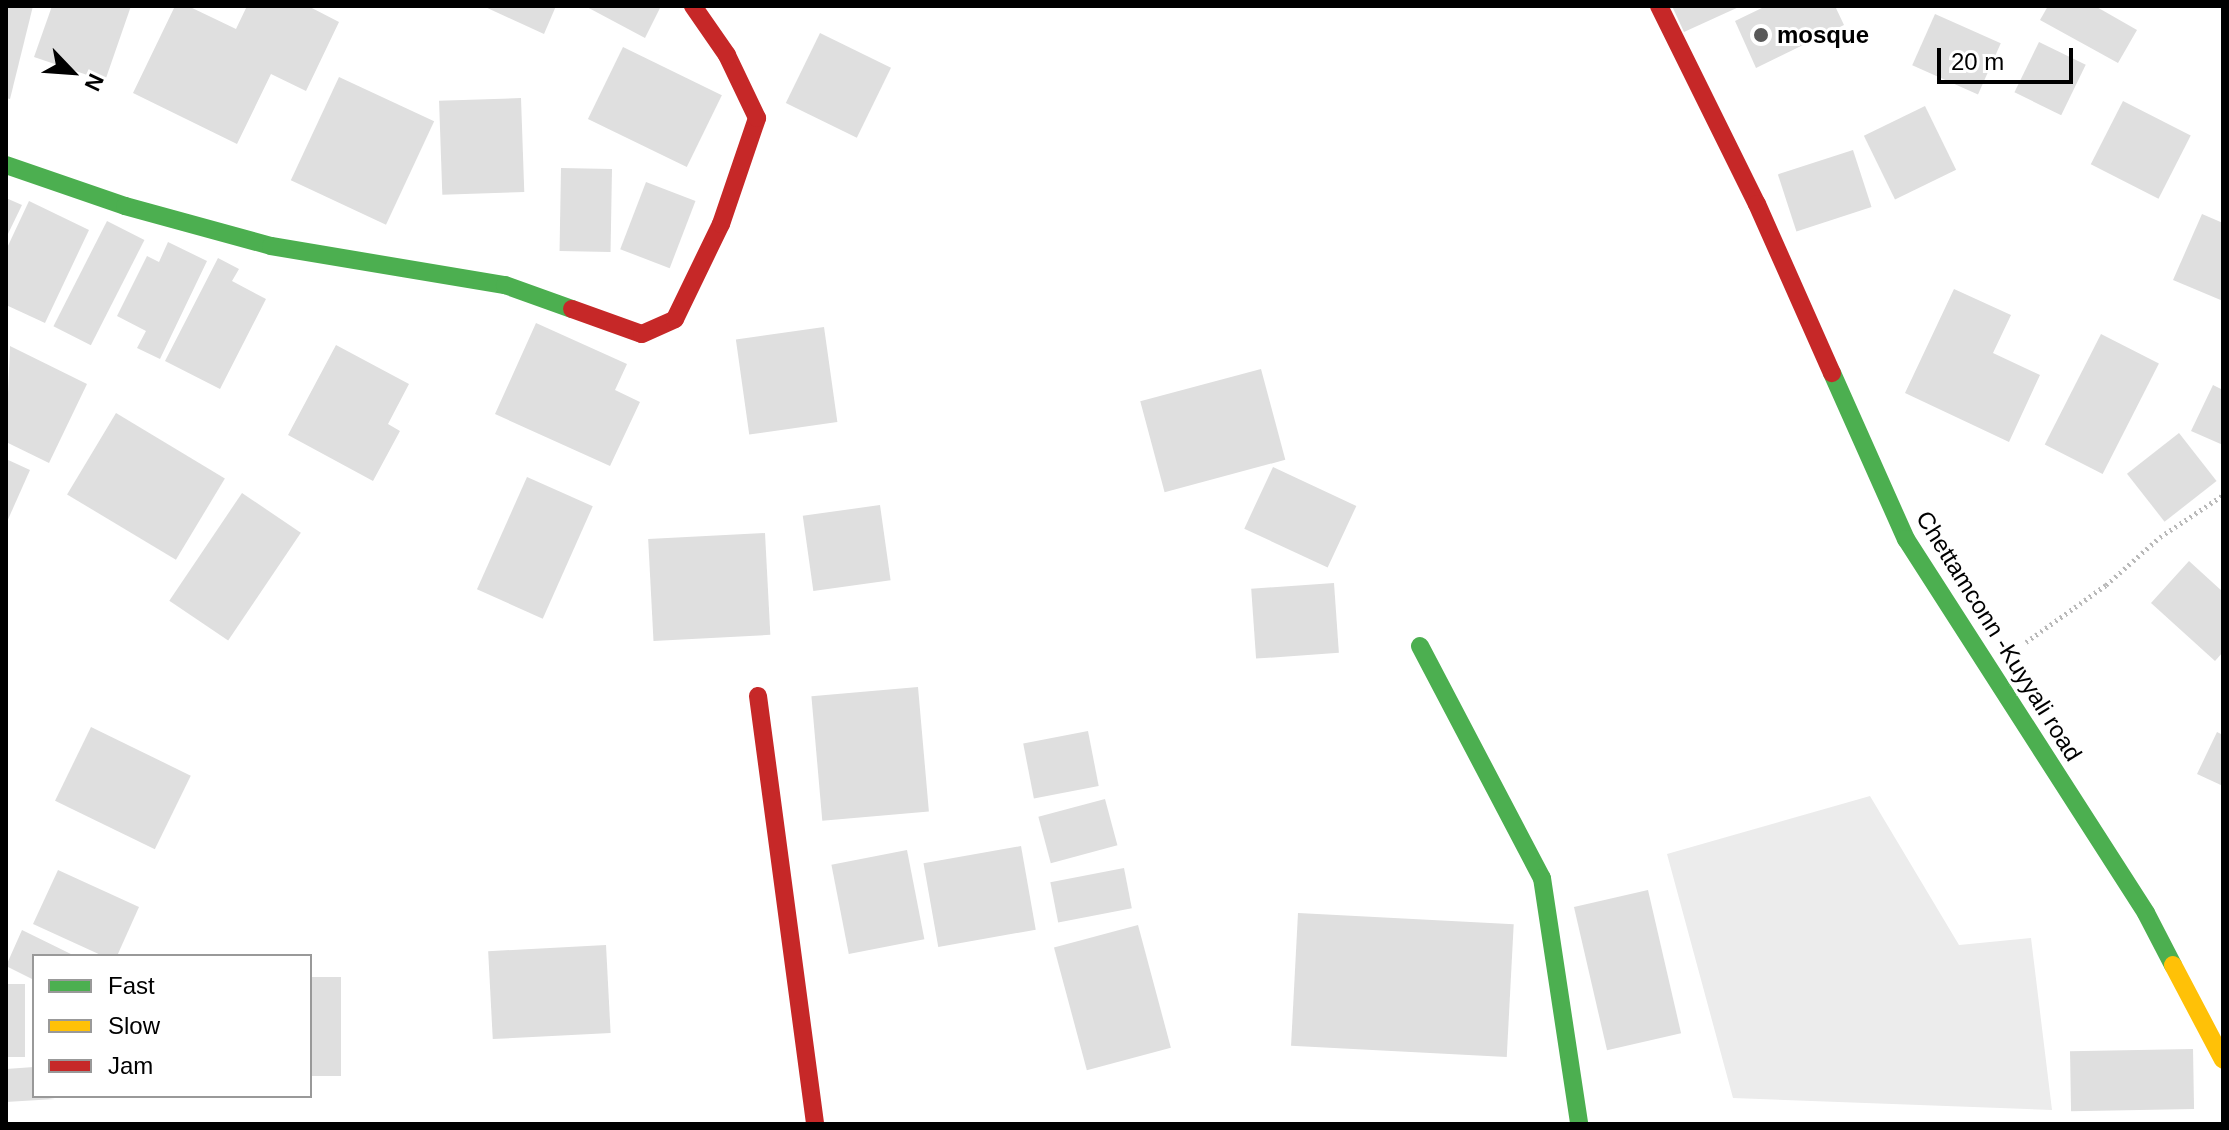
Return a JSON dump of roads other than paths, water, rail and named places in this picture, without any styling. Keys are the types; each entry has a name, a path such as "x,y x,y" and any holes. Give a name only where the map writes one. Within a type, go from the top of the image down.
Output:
{"street":[{"path":"6,165 125,206 271,246 505,285 642,334 675,319 732,195 757,118 727,55 693,6"},
{"name":"Chettamconn -Kuyyali road","path":"1659,6 1757,204 1906,539 2146,913 2223,1060"},
{"path":"1420,646 1542,878 1579,1124"},
{"path":"758,696 815,1124"}],"place":[{"name":"mosque","path":"1761,35"}]}
